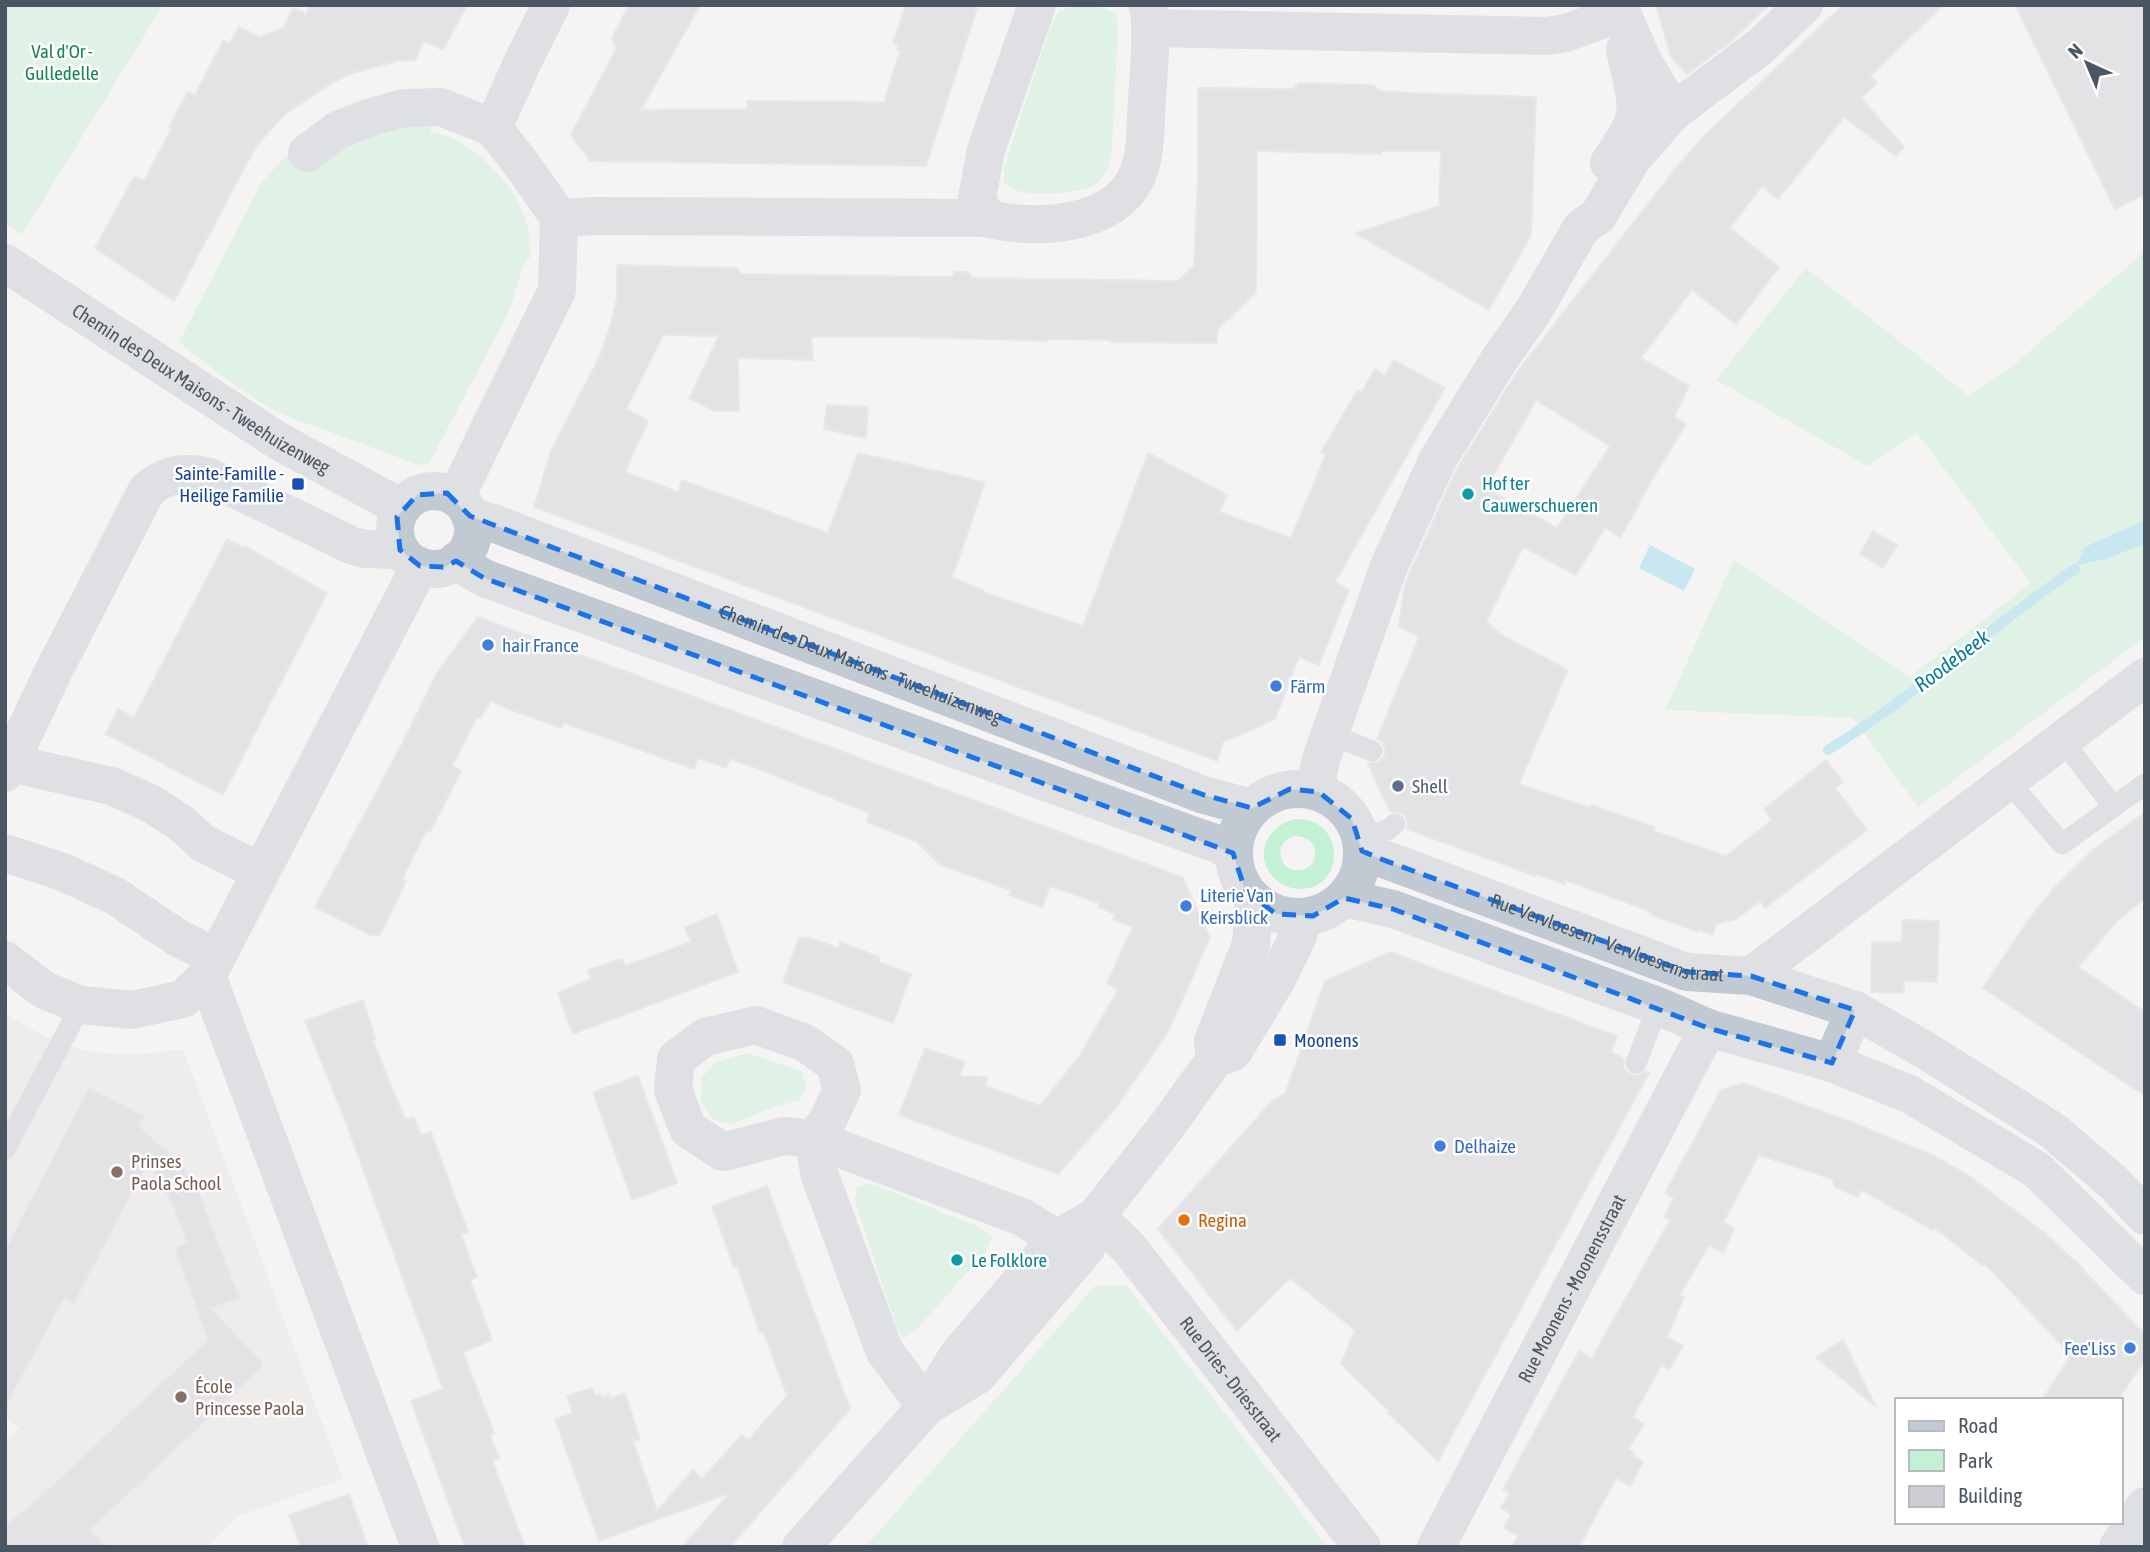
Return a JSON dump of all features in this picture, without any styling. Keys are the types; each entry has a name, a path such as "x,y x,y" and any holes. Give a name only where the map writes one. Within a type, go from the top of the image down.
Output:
{"main road":[{"path":"2118,1547 2145,1506"}],"street":[{"path":"493,128 551,5"},
{"path":"986,218 977,198 986,150 1037,5"},
{"path":"1581,228 1598,216 1632,159 1673,113 1761,46 1804,5"},
{"path":"559,218 986,218 1004,223 1060,223 1096,214 1121,198 1138,174 1145,139 1149,17 1546,36 1566,33 1620,9"},
{"path":"1620,9 1644,63 1673,113"},
{"path":"1318,792 1318,774 1330,734 1389,566 1438,459 1499,360 1534,310 1581,228 1583,208 1627,135 1635,114 1620,9"},
{"path":"307,153 338,130 371,117 404,108 441,107 493,128 559,218 557,290 463,507 473,528 466,552 426,559 396,540 397,517 402,508"},
{"name":"Chemin des Deux Maisons - Tweehuizenweg","path":"5,263 280,442 402,508 417,495 437,491 493,523 1204,795 1252,808"},
{"path":"261,872 203,843 150,803 111,786 8,768 54,670 147,490 159,480 174,474 211,477 353,545 426,559 484,578 1218,844 1233,853"},
{"path":"5,960 44,990 81,1005 132,1010 183,999 212,966 426,559"},
{"path":"1751,976 2145,677"},
{"path":"1290,789 1318,792 1329,797 1352,819 1361,846 1359,872 1343,898 1324,912 1302,918 1276,914 1254,900 1239,879 1233,853 1238,831 1252,808 1263,799 1290,789"},
{"name":"Rue Vervloesem - Vervloesemstraat","path":"1361,846 1687,972 1751,976 1855,1010 1925,1050 2052,1130 2114,1184 2145,1216"},
{"path":"5,853 63,872 115,897 178,938 212,966 420,1547"},
{"path":"1343,898 1393,909 1658,1006 1708,1028 1832,1063 1909,1094 2037,1170 2145,1276"},
{"path":"1215,1059 1213,1041 1251,944 1254,900"},
{"path":"802,1547 926,1407 957,1355 1056,1239 1096,1216 1167,1126 1215,1059 1233,1052 1277,979 1298,936 1302,918"},
{"path":"1832,1063 1855,1010"},
{"name":"Rue Moonens - Moonensstraat","path":"1436,1547 1708,1028"},
{"path":"926,1407 884,1350 819,1173 814,1139 1022,1217 1056,1239"},
{"path":"926,1407 978,1374 1087,1247 1096,1216"},
{"name":"Rue Dries - Driesstraat","path":"1096,1216 1129,1248 1362,1547"}],"lane":[{"path":"1330,734 1372,751"},
{"path":"2062,740 2113,806"},
{"path":"2008,781 2062,844 2145,784"},
{"path":"1361,846 1395,824"},
{"path":"5,1149 81,1005"},
{"path":"1636,1063 1658,1006"}],"highlighted area":[{"path":"447,493 470,516 1204,795 1252,808 1290,789 1319,792 1352,819 1362,851 1381,859 1687,972 1751,976 1855,1010 1832,1063 1708,1028 1393,909 1344,898 1313,916 1276,914 1245,890 1233,853 484,578 456,561 445,567 420,566 400,550 397,517 417,495"}],"shaded area":[{"path":"5,1014 53,1041 81,1049 135,1055 183,1049 343,1479 238,1516 206,1547 5,1547 5,1442 19,1428 5,1418"}],"green space":[{"name":"Val d'Or - Gulledelle","path":"5,5 163,5 22,234 5,223"},
{"path":"1073,6 1100,7 1116,13 1118,26 1109,164 1100,181 1079,190 1031,193 1010,188 1004,182 1004,170 1050,28 1059,11"},
{"path":"430,123 431,132 445,135 471,149 506,183 526,220 530,257 520,276 509,311 429,464 419,465 274,410 179,342 262,182 294,147 337,149 392,127"},
{"path":"2145,251 2145,637 1918,807 1853,718 1665,710 1734,560 1910,677 2031,583 1917,433 1868,466 1716,380 1806,268 1969,396 2014,365"},
{"path":"1295,819 1312,821 1324,829 1331,840 1334,852 1332,865 1326,877 1316,885 1301,889 1291,888 1276,880 1269,871 1264,853 1266,844 1276,828","holes":["1294,836 1311,842 1315,849 1312,863 1299,870 1288,868 1280,855 1282,846"]},
{"path":"747,1053 802,1071 806,1086 800,1100 732,1124 713,1120 701,1101 701,1079 714,1063"},
{"path":"865,1184 875,1185 979,1227 992,1237 986,1251 915,1331 903,1339 855,1202 857,1188"},
{"path":"1095,1286 1127,1286 1325,1544 1321,1547 865,1547"}],"water":[{"path":"2145,520 2145,544 2105,559 2078,565 2075,569 2085,547"},
{"path":"1650,545 1695,569 1684,591 1639,568"}],"building":[{"path":"310,5 467,5 443,50 424,41 415,60 398,61 352,73 284,115 256,146 174,301 95,248 134,177 144,181 188,92 195,95 223,41 229,44 239,27 260,37 284,28 293,8 306,14"},
{"path":"629,5 700,5 641,110 748,109 747,101 884,102 900,51 897,50 899,45 893,43 906,5 978,5 926,166 590,161 571,135 616,49 612,38"},
{"path":"1656,5 1769,5 1729,43 1687,74 1671,57"},
{"path":"1843,5 1943,5 1870,76 1877,83 1861,98 1904,147 1896,156 1844,117 1778,199 1762,186 1730,228 1779,267 1736,324 1692,290 1641,358 1689,386 1674,417 1686,424 1620,537 1605,528 1576,575 1523,547 1486,622 1505,637 1568,670 1519,784 1655,827 1654,831 1726,856 1772,820 1764,809 1826,760 1843,782 1835,788 1867,830 1765,908 1760,901 1736,919 1716,924 1712,935 1651,915 1652,912 1565,880 1564,884 1536,874 1535,876 1407,829 1405,815 1390,812 1368,763 1379,762 1384,757 1385,749 1377,739 1419,637 1399,626 1404,589 1457,469 1517,372 1676,168 1705,135","holes":["1536,400 1610,446 1557,528 1494,493 1496,488 1488,485"]},
{"path":"2015,5 2145,5 2145,194 2115,209"},
{"path":"1299,83 1373,85 1380,91 1412,93 1536,97 1531,235 1489,310 1355,233 1439,206 1441,151 1381,151 1381,154 1257,151 1256,292 1217,330 1217,343 811,337 813,360 738,358 739,411 714,411 689,398 719,336 663,335 626,409 648,421 625,472 678,492 682,480 828,533 858,453 985,482 952,578 983,592 1083,626 1148,453 1227,495 1219,512 1291,538 1326,454 1321,452 1357,391 1361,393 1375,369 1385,376 1394,360 1445,388 1335,582 1349,590 1319,665 1299,657 1275,719 1223,742 1217,761 534,507 551,451 600,356 611,324 617,297 617,265 737,268 741,274 951,277 955,272 968,272 972,278 1178,281 1194,266 1198,88 1293,89"},
{"path":"827,405 868,407 866,438 824,429"},
{"path":"1873,531 1897,545 1883,568 1860,554"},
{"path":"227,539 244,548 245,546 327,593 223,795 106,734 118,709 134,718"},
{"path":"478,617 1182,877 1210,938 1168,1032 1114,1110 1058,1174 899,1115 925,1048 965,1062 959,1076 987,1077 986,1086 1040,1106 1080,1055 1118,990 1107,983 1133,927 1113,920 1115,914 1098,907 1099,903 1050,886 1042,907 1009,895 1011,890 940,865 916,841 867,822 870,813 759,769 730,759 726,768 698,758 694,769 564,723 562,728 491,701 481,718 477,717 452,766 461,771 402,879 406,881 380,935 370,935 315,907 437,673"},
{"path":"2145,812 2145,898 2116,922 2078,967 2145,1012 2145,1096 1983,988 2029,919 2055,887 2093,850"},
{"path":"717,914 738,972 573,1034 558,993 591,979 588,970 622,959 625,966 691,942 685,927"},
{"path":"1903,920 1939,921 1937,982 1904,981 1904,993 1871,992 1872,942 1902,942"},
{"path":"799,938 810,938 838,948 840,942 879,957 879,962 911,974 893,1023 783,982"},
{"name":"Delhaize","path":"1390,952 1617,1036 1611,1052 1624,1059 1626,1072 1637,1076 1646,1071 1649,1073 1438,1461 1341,1364 1355,1330 1290,1278 1237,1331 1158,1229 1273,1100 1285,1094 1325,981"},
{"path":"363,1000 376,1040 373,1041 405,1120 414,1117 421,1136 431,1132 468,1232 461,1234 477,1277 470,1280 492,1340 463,1352 494,1433 490,1435 499,1458 492,1460 525,1547 465,1547 411,1401 443,1389 347,1125 305,1021"},
{"path":"638,1076 677,1183 632,1200 593,1092"},
{"path":"1743,1083 1849,1121 1932,1155 1968,1175 2042,1231 2076,1262 2145,1335 2145,1359 2119,1398 2043,1398 2071,1355 1984,1263 1982,1265 1935,1228 1933,1230 1861,1190 1858,1197 1835,1187 1832,1179 1759,1155 1723,1222 1734,1229 1723,1253 1709,1245 1680,1295 1684,1297 1667,1337 1683,1346 1669,1369 1661,1365 1633,1417 1644,1424 1628,1449 1643,1462 1630,1486 1616,1478 1579,1547 1512,1547 1518,1536 1504,1528 1511,1514 1501,1508 1510,1493 1503,1489 1579,1351 1592,1358 1670,1220 1664,1217 1674,1198 1665,1193 1721,1090"},
{"path":"89,1088 144,1116 139,1126 181,1165 195,1183 239,1298 211,1308 264,1365 90,1530 106,1547 5,1547 5,1527 208,1340 175,1248 187,1243 173,1205 148,1161 74,1303 64,1298 5,1407 5,1251"},
{"path":"767,1186 850,1409 730,1547 682,1547 730,1493 599,1541 555,1419 572,1413 567,1396 592,1388 595,1396 600,1394 602,1398 609,1394 610,1399 625,1393 640,1439 633,1441 657,1511 693,1470 702,1479 742,1435 748,1440 787,1396 712,1206"},
{"path":"1843,1340 1876,1407 1816,1357"},
{"path":"349,1494 368,1547 301,1547 289,1515"}],"waterway":[{"name":"Roodebeek","path":"1828,750 1891,707 2075,569"}],"place":[{"name":"Sainte-Famille - Heilige Familie","path":"298,484"},
{"name":"Hof ter Cauwerschueren","path":"1468,494"},
{"name":"hair France","path":"488,645"},
{"name":"Färm","path":"1276,686"},
{"name":"Shell","path":"1398,786"},
{"name":"Literie Van Keirsblick","path":"1186,906"},
{"name":"Moonens","path":"1280,1040"},
{"name":"Delhaize","path":"1440,1146"},
{"name":"Prinses Paola School","path":"117,1172"},
{"name":"Regina","path":"1184,1220"},
{"name":"Le Folklore","path":"957,1260"},
{"name":"Fee'Liss","path":"2130,1348"},
{"name":"École Princesse Paola","path":"181,1397"}]}
